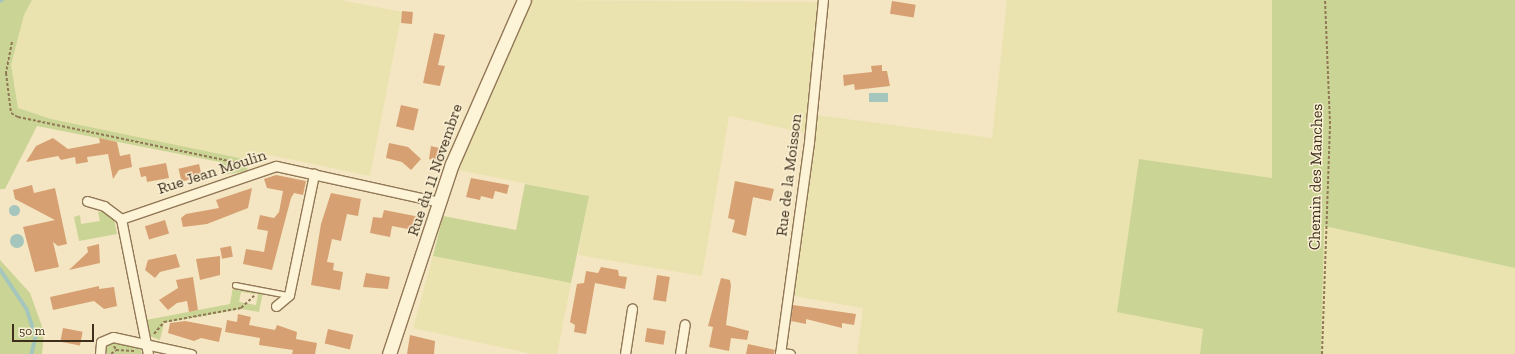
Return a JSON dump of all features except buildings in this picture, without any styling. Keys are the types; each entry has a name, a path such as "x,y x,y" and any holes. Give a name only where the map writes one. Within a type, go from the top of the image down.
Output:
{"street":[{"name":"Rue du 11 Novembre","path":"389,354 474,106 524,0"},
{"name":"Rue de la Moisson","path":"780,353 809,142 823,0"},
{"name":"Rue Jean Moulin","path":"121,219 276,166 440,202"},
{"path":"276,306 289,295 314,174"},
{"path":"87,201 104,206 121,219 148,354"},
{"path":"625,354 632,310"},
{"path":"680,354 684,324"},
{"path":"100,354 106,338 146,344 191,354"},
{"path":"780,353 790,354"}],"lane":[{"path":"235,285 289,295"}],"path":[{"name":"Chemin des Manches","path":"1322,354 1330,124 1325,0"},
{"path":"12,42 6,73 11,113 18,117 264,169"},
{"path":"146,344 164,322 241,308 261,290"},
{"path":"112,354 116,350"}],"shaded area":[{"path":"32,0 341,0 402,12 370,176 269,155 249,160 51,119 18,108 11,65 24,15"},
{"path":"531,0 818,2 805,133 729,116 702,276 578,255 588,196 458,170 493,80"},
{"path":"1007,0 1272,0 1272,178 1139,159 1203,329 1200,354 857,354 863,308 793,296 816,115 992,138"},
{"path":"1323,226 1515,268 1515,354 1321,354"},
{"path":"433,256 571,283 557,354 532,354 413,328"}],"green space":[{"path":"0,0 32,0 24,15 11,65 18,108 51,119 249,160 247,171 223,175 220,162 37,126 5,189 0,189"},
{"path":"1272,0 1515,0 1515,268 1324,226 1321,354 1200,354 1203,329 1117,312 1139,159 1272,178"},
{"path":"525,184 589,196 571,283 433,256 443,216 516,230"},
{"path":"98,212 106,212 114,219 117,234 79,241 74,217 80,215 81,224 100,221"},
{"path":"0,260 30,293 44,332 42,354 0,354"},
{"path":"233,287 258,291 255,294 241,292 239,302 256,305 258,294 263,292 259,312 242,309 164,323 160,340 150,336 146,320 230,304"},
{"path":"111,340 140,347 142,354 107,354 107,345"}],"water":[{"path":"869,93 888,93 888,102 869,102"},
{"path":"14,204 18,206 20,210 18,214 14,216 10,214 8,210 10,206"},
{"path":"17,234 22,236 24,241 22,246 17,248 12,246 10,241 12,236"}],"waterway":[{"path":"0,269 27,309 36,337 32,354"}]}
